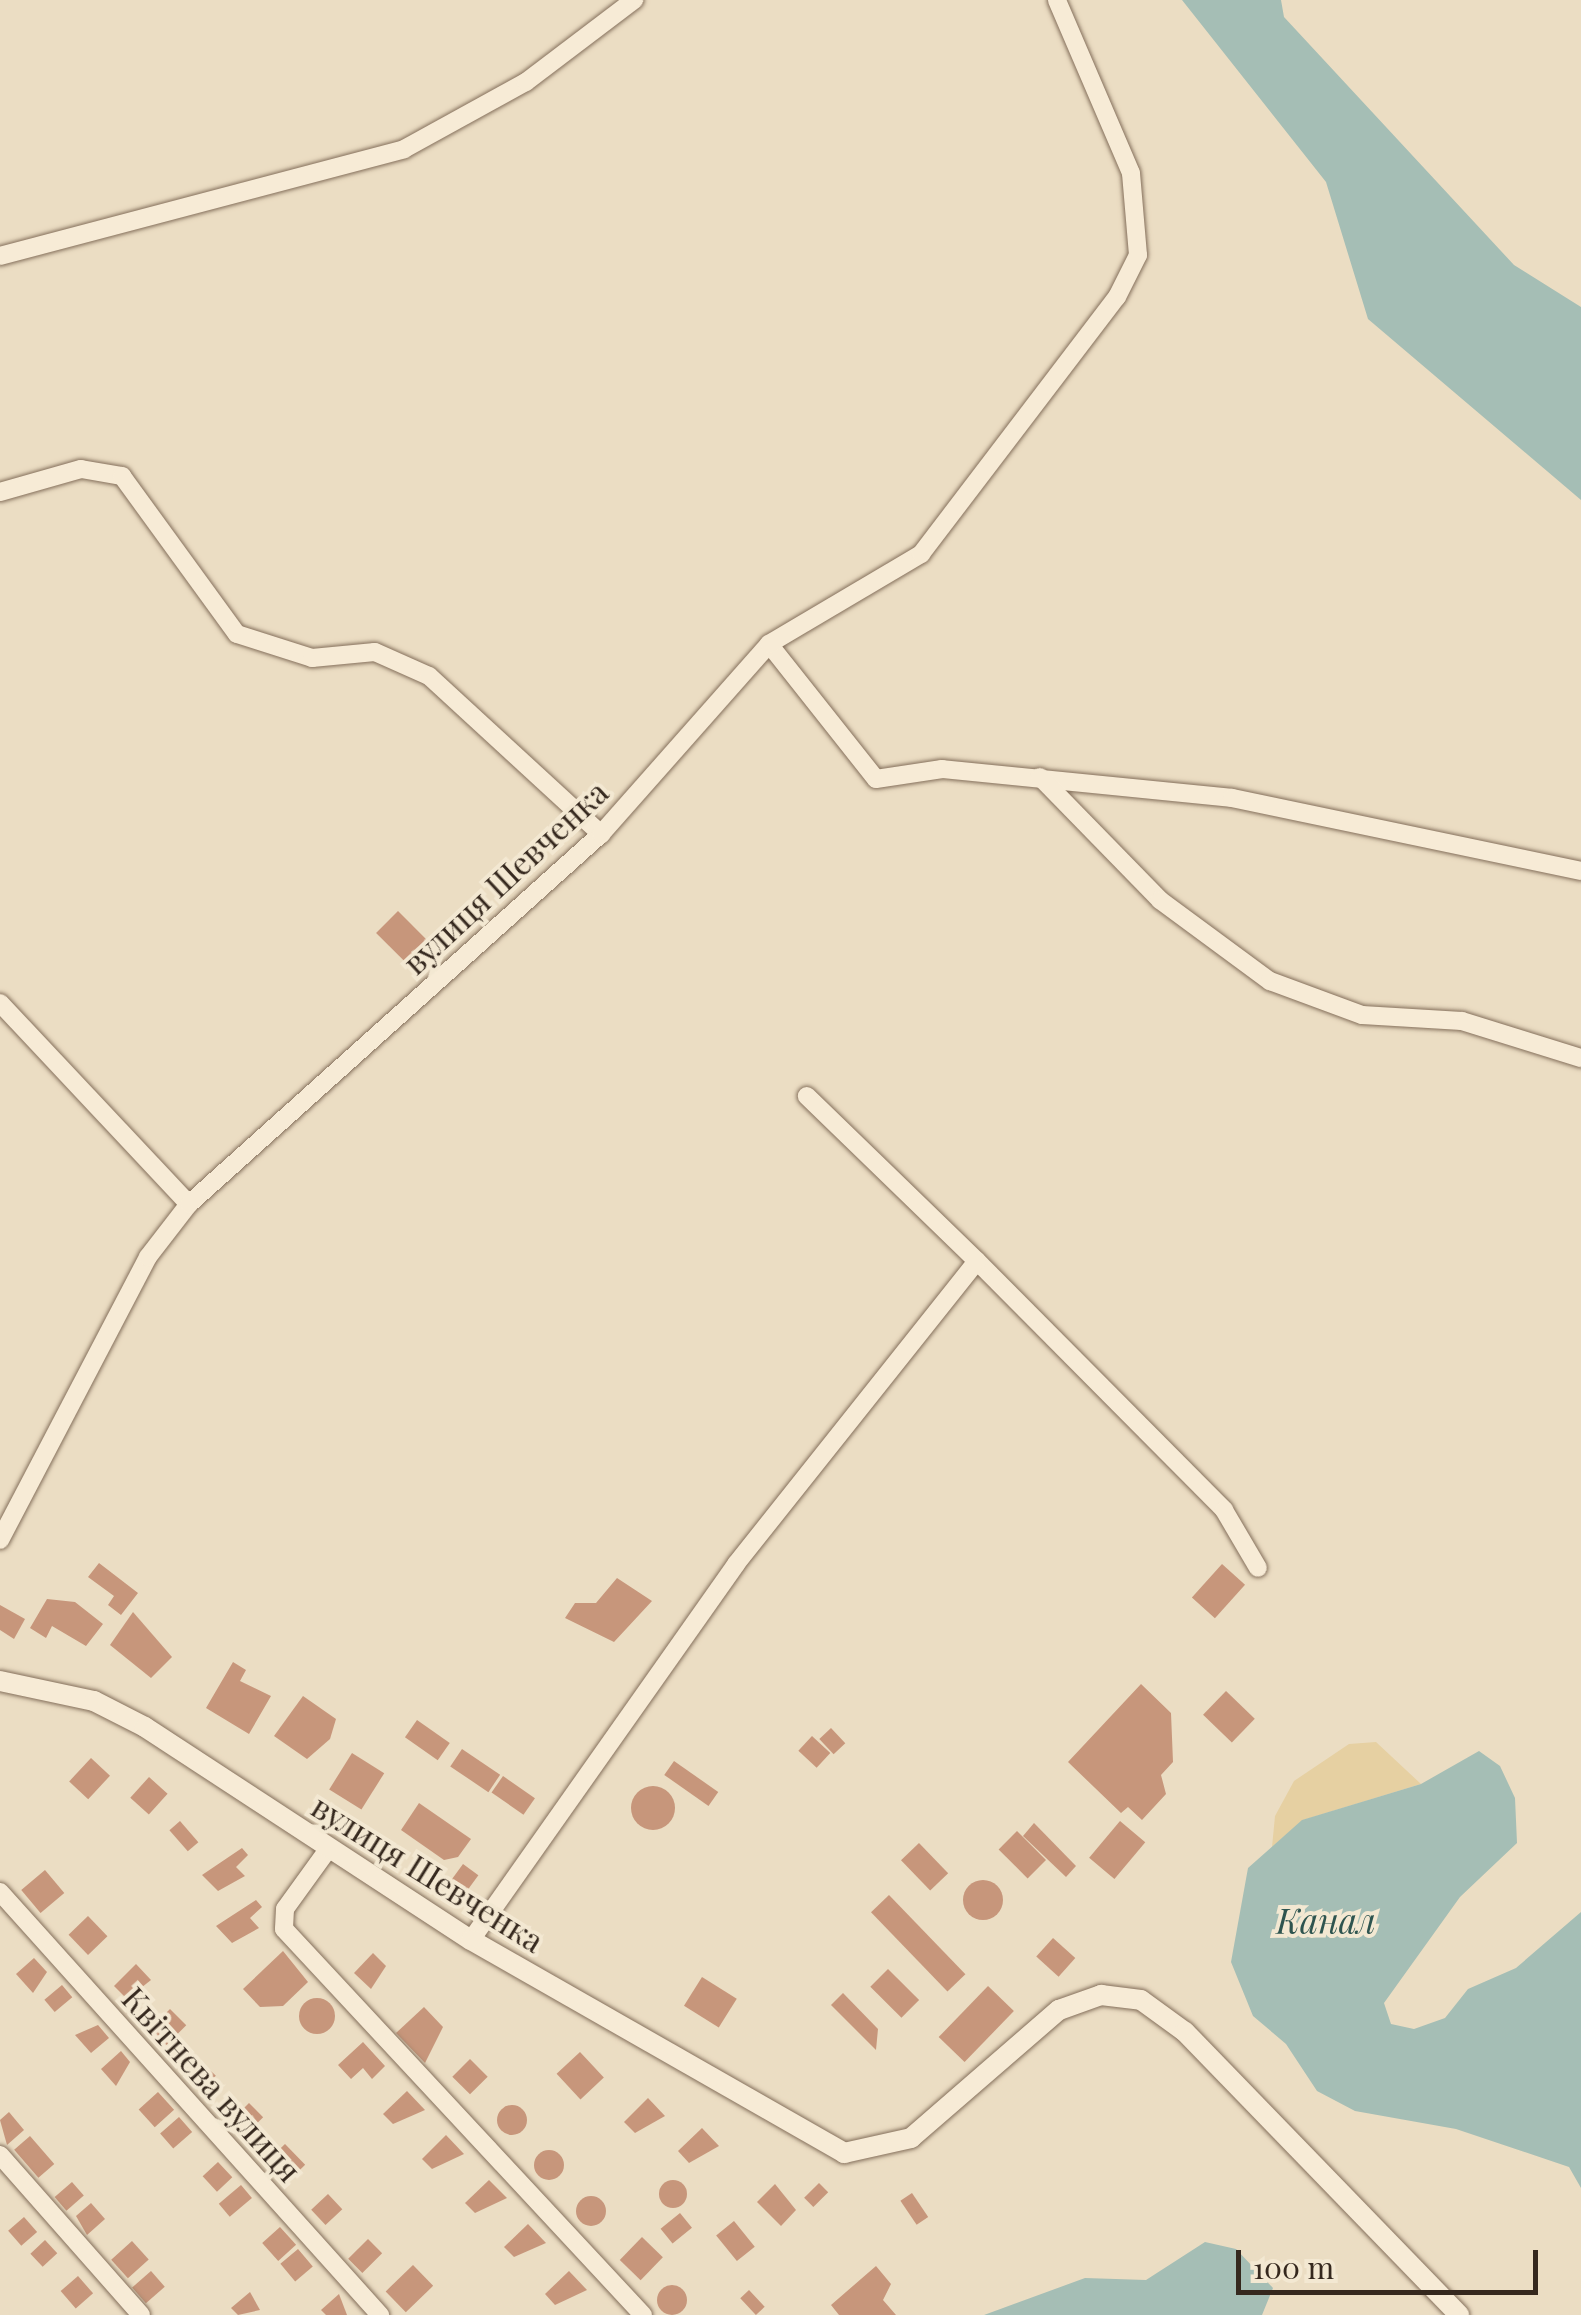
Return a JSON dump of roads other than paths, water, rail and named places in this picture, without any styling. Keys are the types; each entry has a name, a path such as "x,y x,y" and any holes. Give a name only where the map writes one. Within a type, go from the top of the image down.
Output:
{"street":[{"path":"0,256 404,149 526,82 634,0"},
{"name":"вулиця Шевченка","path":"0,1540 148,1257 189,1204 601,834 769,644 921,554 1117,297 1138,255 1131,174 1057,0"},
{"path":"0,492 81,469 122,476 237,634 312,658 375,652 429,676 601,834"},
{"path":"769,644 876,778 942,769 1040,777 1336,814 1581,870"},
{"path":"1040,777 1160,900 1270,980 1362,1015 1462,1022 1581,1058"},
{"path":"0,1003 189,1204"},
{"path":"807,1096 1224,1510 1258,1568"},
{"path":"471,1940 736,1564 977,1261"},
{"name":"вулиця Шевченка","path":"0,1681 111,1710 471,1940 814,2143 860,2152 911,2138 1059,2010 1123,1994 1184,2032 1458,2315"},
{"path":"329,1848 285,1909 284,1929 643,2315"},
{"name":"Квітнева вулиця","path":"0,1892 380,2315"},
{"path":"0,2155 141,2315"}],"water":[{"path":"1182,0 1281,0 1284,17 1514,265 1581,307 1581,500 1368,319 1326,182"},
{"name":"Канал","path":"1479,1751 1500,1766 1515,1798 1517,1843 1460,1897 1384,2003 1391,2024 1414,2029 1445,2018 1468,1989 1516,1968 1581,1912 1581,2188 1569,2167 1456,2129 1355,2111 1317,2091 1286,2044 1253,2016 1231,1962 1248,1868 1302,1820 1421,1784"},
{"path":"1205,2242 1236,2249 1273,2288 1262,2315 984,2315 1085,2278 1146,2280"}]}
